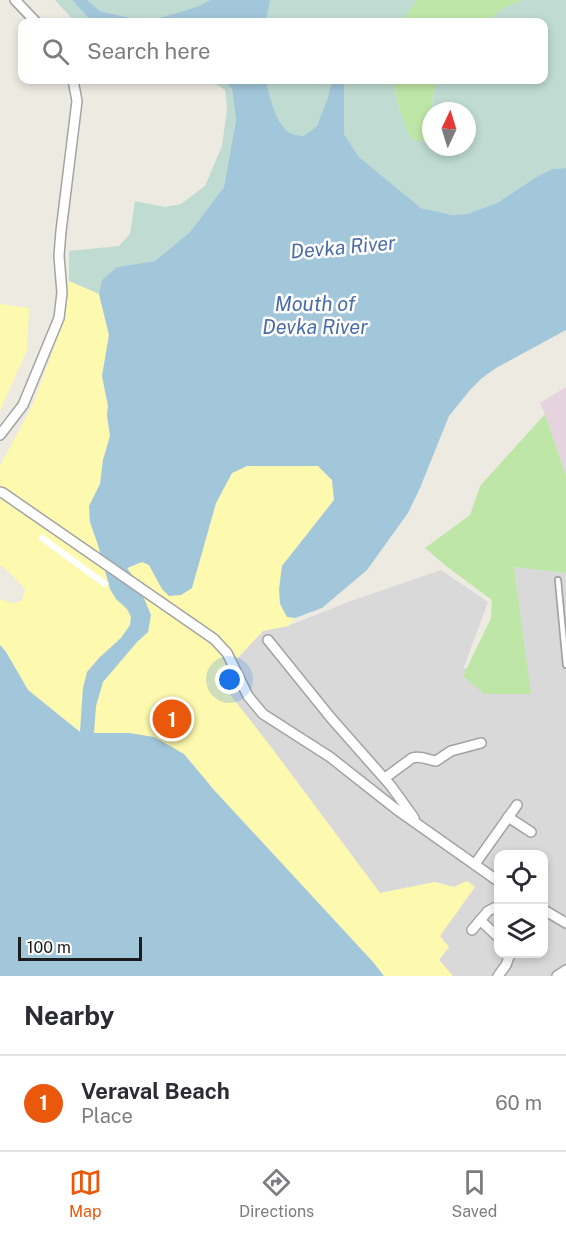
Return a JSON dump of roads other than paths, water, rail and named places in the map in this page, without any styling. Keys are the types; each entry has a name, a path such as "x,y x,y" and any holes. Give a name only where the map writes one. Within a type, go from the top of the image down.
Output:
{"street":[{"path":"15,0 32,18"},
{"path":"0,435 23,405 59,318 62,293 59,256 61,231 77,100 74,84"},
{"path":"0,492 214,639 227,653 248,696 263,714 330,757 396,809 494,877"},
{"path":"268,640 331,718 385,778 419,825"},
{"path":"385,778 412,758 418,756 436,761 451,752 481,743"},
{"path":"475,864 517,805"},
{"path":"508,817 531,832"},
{"path":"472,930 494,908"},
{"path":"548,913 566,923"},
{"path":"480,920 494,933"},
{"path":"498,976 509,958"}],"lane":[{"path":"558,580 563,609 566,665"}],"water":[{"path":"72,0 87,0 100,11 131,18 88,18"},
{"path":"210,0 270,0 267,18 159,18 199,6"},
{"name":"Mouth of Devka River","path":"228,84 267,84 274,109 285,129 295,135 304,136 317,126 331,84 344,84 344,134 359,157 421,208 452,215 467,214 497,203 552,169 566,168 566,330 496,368 470,390 449,416 408,513 367,570 322,608 295,618 287,617 280,604 279,589 282,566 334,500 332,480 318,466 247,466 232,473 216,503 192,588 181,595 169,596 162,589 149,565 142,562 127,568 138,584 151,615 148,632 103,682 96,706 94,733 129,733 154,737 184,754 214,790 384,976 0,976 0,645 28,690 80,732 83,688 87,672 121,638 130,625 131,617 110,589 90,522 89,506 100,484 103,460 110,436 108,406 102,376 109,335 99,294 102,280 117,267 155,261 190,232 224,187 236,120 232,89"}],"place":[{"name":"Veraval Beach","path":"172,719"}],"water label":[{"name":"Devka River","path":"343,247"}]}
